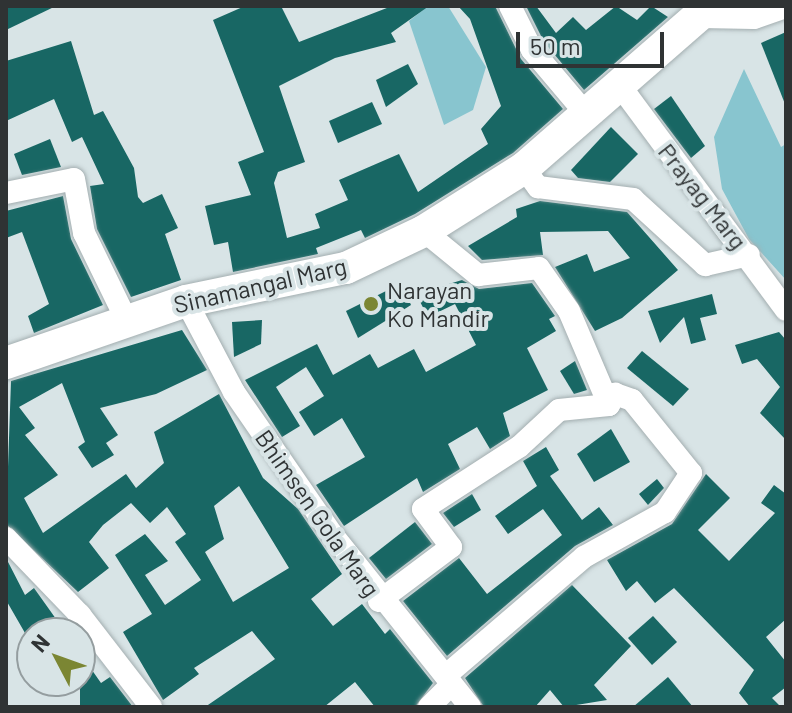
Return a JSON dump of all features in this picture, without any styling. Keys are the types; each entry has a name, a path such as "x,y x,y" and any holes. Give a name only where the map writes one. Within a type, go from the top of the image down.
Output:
{"main road":[{"name":"Sinamangal Marg","path":"6,363 126,319 186,301 346,268 424,231 524,168 618,83 713,10"}],"street":[{"path":"510,6 532,50 586,114"},
{"path":"713,10 754,18 786,7"},
{"name":"Prayag Marg","path":"618,83 749,255 786,310"},
{"path":"524,168 538,187 633,199 705,265 749,255"},
{"path":"6,193 74,179 84,233 126,319"},
{"path":"424,231 478,275 522,267 546,274 609,405"},
{"name":"Bhimsen Gola Marg","path":"186,301 234,392 379,601 450,679 470,707"},
{"path":"429,707 450,679 584,557 665,512 691,473 632,400 615,394 609,405"},
{"path":"379,601 451,547 423,509 519,447 559,410 609,405"},
{"path":"11,546 151,707"}],"shaded area":[{"path":"428,6 448,6 486,67 473,110 444,125 409,21"},
{"path":"744,69 781,147 786,144 786,280 749,239 722,189 714,137"}],"building":[{"path":"6,6 56,6 6,30"},
{"path":"245,6 281,6 299,42 392,6 429,6 391,33 396,42 335,58 279,86 305,162 278,172 274,183 287,238 320,228 315,214 348,200 339,180 399,154 418,192 488,144 481,129 501,106 470,19 458,6 495,6 521,59 563,109 513,153 415,214 365,238 361,230 316,248 318,254 233,272 228,242 214,245 205,206 251,195 238,162 264,152 213,20"},
{"path":"526,6 536,6 556,33 573,17 586,30 616,6 637,20 651,6 668,17 584,90 544,42"},
{"path":"786,32 786,103 785,104 761,43"},
{"path":"71,41 94,115 103,111 134,168 138,197 143,203 162,194 178,228 165,234 181,280 131,297 97,229 90,186 104,184 82,137 72,142 54,99 6,121 6,61"},
{"path":"408,64 418,84 386,107 376,80"},
{"path":"671,96 705,146 691,158 654,109"},
{"path":"372,102 382,124 338,143 329,121"},
{"path":"611,127 638,154 610,182 578,178 571,170"},
{"path":"50,139 61,167 22,175 14,154"},
{"path":"63,196 71,239 103,305 34,333 28,316 49,304 22,232 6,238 6,211"},
{"path":"540,201 627,212 678,270 622,318 595,331 555,267 587,254 594,272 630,258 608,231 540,232 543,255 482,260 468,246 517,217 516,209"},
{"path":"462,280 479,289 532,283 555,316 549,319 556,331 527,348 548,390 503,413 510,436 490,449 477,427 448,444 460,469 423,492 417,478 344,526 316,485 365,457 342,418 314,436 299,412 324,396 306,367 276,387 300,426 282,437 245,380 317,344 333,375 370,354 378,368 414,349 426,372 476,345 455,304 428,317 416,294"},
{"path":"402,283 411,305 358,338 346,311"},
{"path":"712,294 717,314 700,318 706,340 691,344 684,317 660,343 648,311"},
{"path":"262,320 261,344 234,357 232,322"},
{"path":"182,330 207,370 156,394 100,408 118,435 106,443 114,455 92,468 78,447 85,442 62,383 19,407 35,428 25,435 58,475 24,498 43,533 126,474 136,488 164,463 154,432 219,394 263,478 298,509 342,574 311,599 333,626 362,604 385,634 390,629 433,683 415,707 375,707 355,682 324,707 205,707 275,659 252,631 194,668 199,674 163,700 123,632 152,614 115,555 145,534 168,561 145,575 165,605 201,580 175,542 186,534 167,507 150,523 131,503 103,525 89,542 109,568 78,592 6,524 11,381","holes":["239,486 289,568 233,602 205,552 224,539 214,506"]},
{"path":"779,332 786,340 786,440 760,413 780,387 757,359 742,364 735,345"},
{"path":"642,351 689,389 673,406 627,368"},
{"path":"575,361 587,390 574,394 560,371"},
{"path":"611,429 630,462 594,482 577,454"},
{"path":"546,447 559,470 550,476 582,520 599,507 613,525 575,546 447,656 403,601 459,558 487,594 562,535 543,509 508,534 495,516 537,486 523,461"},
{"path":"706,474 730,498 698,530 729,561 775,513 761,503 774,485 786,494 786,619 766,637 786,662 786,687 772,698 781,707 750,707 739,693 754,670 674,588 655,603 637,581 626,591 607,560 672,524"},
{"path":"657,479 664,488 648,505 639,494"},
{"path":"472,494 481,510 454,527 443,513"},
{"path":"415,522 432,544 386,579 369,558"},
{"path":"6,558 25,595 34,588 55,617 16,617 6,600"},
{"path":"572,585 631,646 594,685 607,700 564,707 550,690 535,707 484,707 465,678"},
{"path":"653,616 677,642 652,665 628,638"},
{"path":"96,676 101,683 110,677 133,707 80,707 80,697 96,697"},
{"path":"668,677 693,707 633,707"}],"place":[{"name":"Narayan Ko Mandir","path":"371,304"}]}
